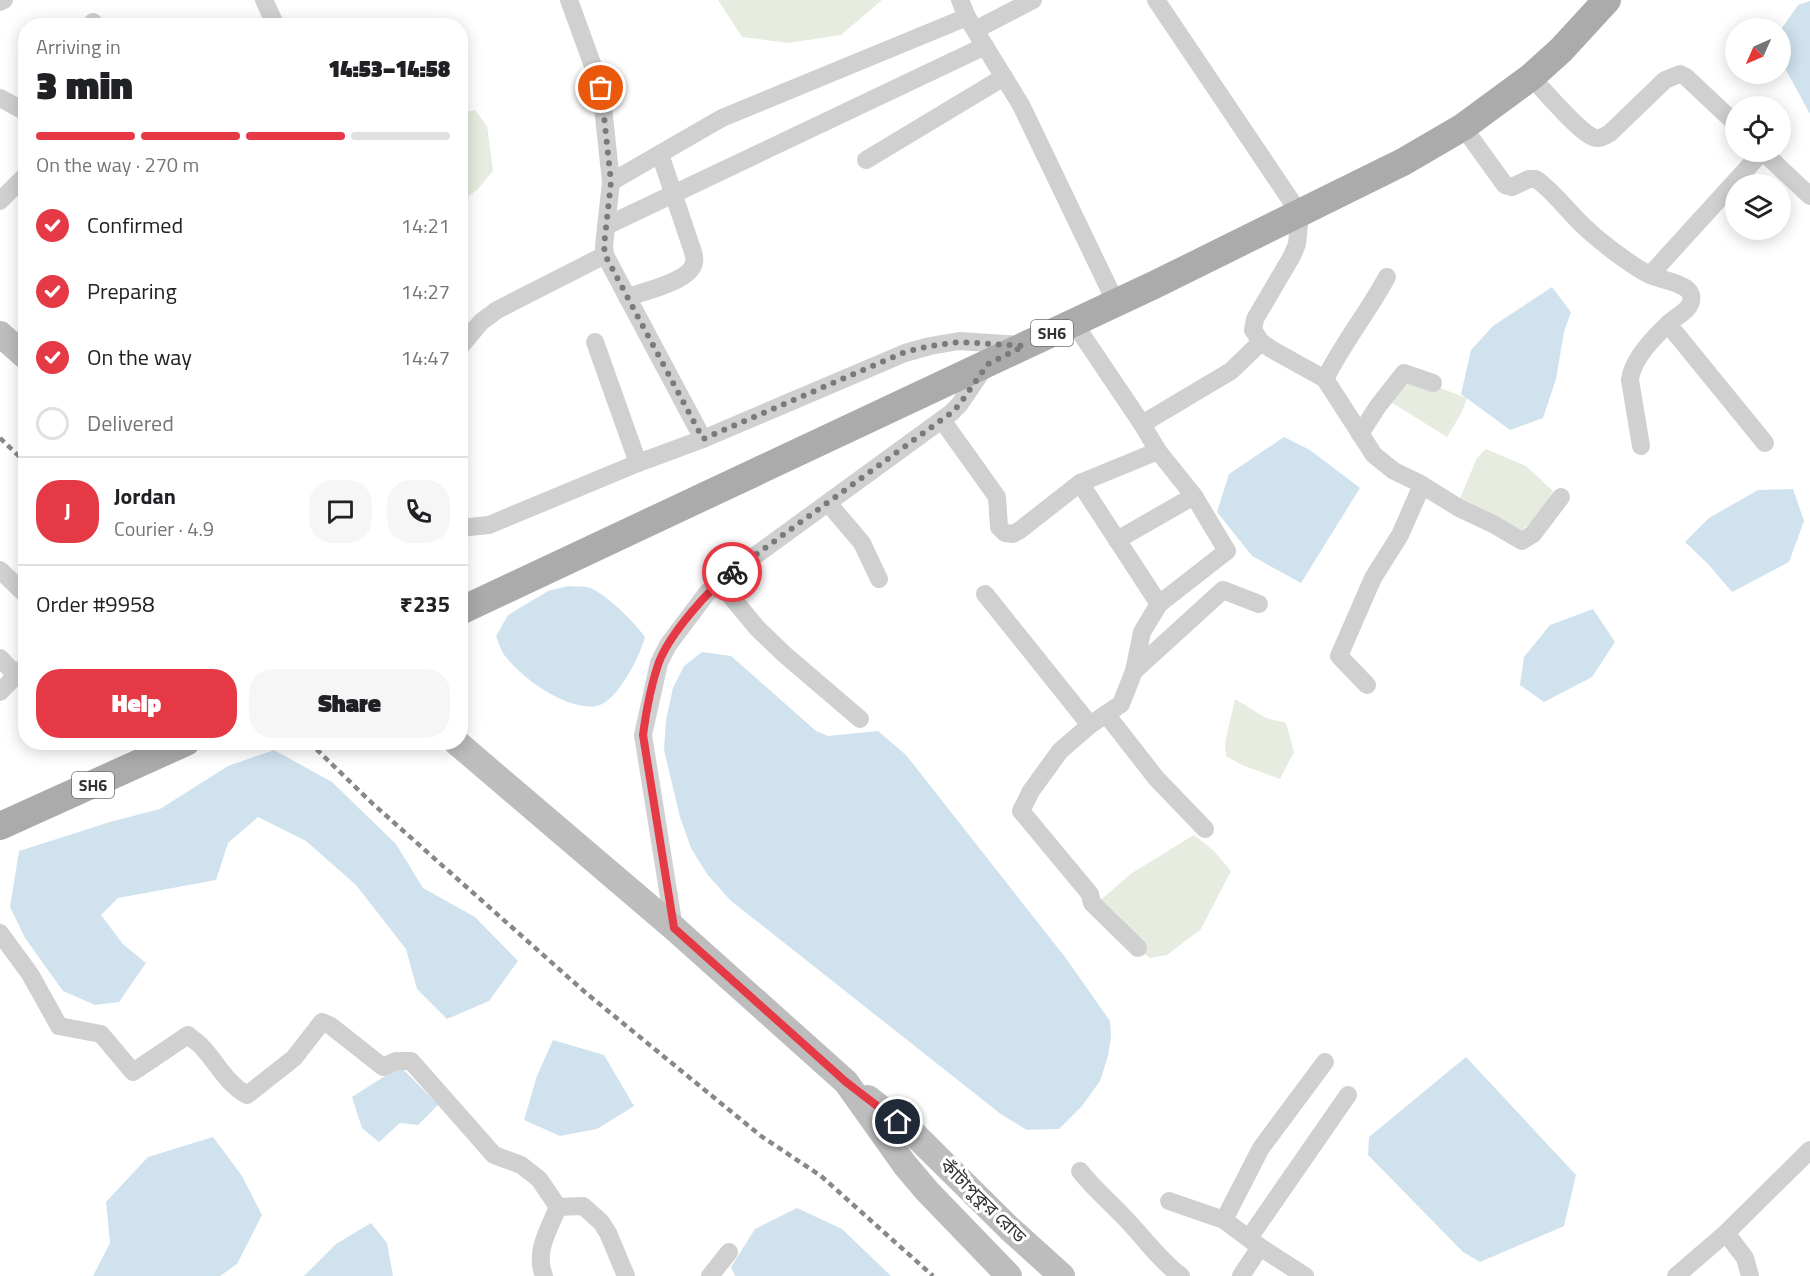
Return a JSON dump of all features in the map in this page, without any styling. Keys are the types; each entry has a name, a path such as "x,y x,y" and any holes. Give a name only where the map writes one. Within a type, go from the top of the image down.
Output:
{"main road":[{"name":"SH6","path":"468,607 1116,303 1402,162 1463,127 1531,77 1561,50 1607,0"},
{"path":"0,334 18,350"},
{"name":"SH6","path":"0,826 168,750"},
{"path":"465,750 674,928 846,1082 912,1173 1009,1276"},
{"name":"কাঁটাপুকুর রোড","path":"846,1082 915,1135 1010,1229 1062,1276"}],"street":[{"path":"264,0 272,18"},
{"path":"569,0 601,88 611,182 605,255 703,439"},
{"path":"611,182 722,118 967,15 1033,0"},
{"path":"1156,0 1300,214 1298,243 1255,319 1253,330 1261,342 1325,379 1374,455 1395,471 1522,541 1533,534 1560,497"},
{"path":"967,15 1021,105 1116,303"},
{"path":"606,226 985,46"},
{"path":"1531,77 1586,134 1594,138 1602,138 1610,133 1665,80 1680,74 1725,114"},
{"path":"866,160 1004,77"},
{"path":"0,98 18,108"},
{"path":"1463,127 1505,185 1512,187 1529,179 1536,179 1590,232 1650,275 1683,285 1689,291 1692,298 1689,307 1668,324 1635,362 1631,370 1630,380 1641,446"},
{"path":"627,297 680,279 689,272 694,264 693,252 660,154"},
{"path":"1650,275 1753,162"},
{"path":"1773,162 1810,196"},
{"path":"0,201 18,182"},
{"path":"468,337 481,322 497,310 605,255"},
{"path":"1325,379 1342,346 1372,306 1387,277"},
{"path":"1074,322 1158,451 1194,496 1227,551 1159,604 1142,632 1134,671 1120,704 1090,725 1060,751 1031,791 1021,811 1090,894 1092,903 1138,948"},
{"path":"1668,324 1765,443"},
{"path":"595,342 638,463"},
{"path":"468,527 489,525 638,463 703,439 905,352 959,342 1024,346"},
{"path":"1142,424 1231,371 1261,342"},
{"path":"674,928 643,735 659,663 668,645 707,593 719,582 942,420 959,405 988,364"},
{"path":"1360,434 1404,373 1433,383"},
{"path":"942,420 997,496 999,527 1005,533 1013,534 1020,530 1080,483 1158,451"},
{"path":"1080,483 1159,604"},
{"path":"1366,686 1339,656 1373,578 1400,535 1422,484"},
{"path":"1117,540 1194,496"},
{"path":"828,503 862,543 879,579"},
{"path":"0,570 18,587"},
{"path":"719,582 757,628 860,719"},
{"path":"1134,671 1224,590 1260,604"},
{"path":"985,594 1090,725"},
{"path":"0,658 18,668"},
{"path":"0,692 18,673"},
{"path":"1106,714 1156,777 1205,829"},
{"path":"0,933 30,974 59,1026 101,1034 133,1072 188,1035 202,1047 218,1070 236,1089 247,1095 294,1058 322,1022 331,1026 383,1067 396,1061 411,1061 494,1155 521,1166 539,1179 558,1207"},
{"path":"1224,1220 1261,1148 1324,1062"},
{"path":"1241,1276 1255,1243 1348,1095"},
{"path":"1676,1276 1726,1233 1810,1150"},
{"path":"1080,1171 1092,1187 1123,1215 1168,1266 1180,1276"},
{"path":"1169,1201 1224,1220 1255,1243 1282,1269 1305,1276"},
{"path":"558,1207 583,1206 601,1222 617,1252 626,1276"},
{"path":"544,1276 540,1261 541,1248 558,1207"},
{"path":"1726,1233 1745,1258 1750,1276"},
{"path":"710,1276 729,1252"}],"shaded area":[{"path":"718,0 882,0 841,35 788,43 742,37"},
{"path":"475,110 487,126 493,171 477,190 468,196 468,112"},
{"path":"1405,375 1467,398 1462,412 1447,437 1386,399"},
{"path":"1486,449 1526,466 1553,491 1534,519 1519,532 1460,498 1477,458"},
{"path":"1235,699 1266,718 1286,723 1294,752 1280,779 1242,765 1226,756 1225,743"},
{"path":"1194,835 1214,851 1231,871 1201,929 1167,955 1150,958 1108,924 1097,903 1132,873"}],"water":[{"path":"1810,1 1810,114 1791,79 1791,18 1789,18 1798,5"},
{"path":"1552,287 1571,312 1564,332 1556,379 1543,418 1510,430 1461,394 1471,350 1493,326"},
{"path":"1284,437 1310,450 1360,488 1301,583 1252,556 1217,512 1229,474"},
{"path":"1793,489 1804,521 1789,562 1732,592 1685,542 1709,518 1758,490"},
{"path":"568,586 587,587 602,595 627,616 645,637 633,666 619,688 612,697 596,706 572,704 546,692 513,666 501,650 496,636 508,615 548,591"},
{"path":"1593,609 1615,642 1592,677 1544,702 1520,685 1524,657 1550,625"},
{"path":"702,652 731,656 816,731 828,736 878,731 906,755 1065,957 1110,1021 1111,1037 1100,1081 1082,1106 1059,1129 1027,1130 1002,1115 730,900 707,874 691,848 680,817 664,750 666,720 673,688 684,666"},
{"path":"274,750 332,782 396,844 423,888 475,917 518,961 489,1001 447,1019 417,989 406,949 356,885 306,841 258,817 228,843 216,880 118,898 101,915 123,944 146,963 119,1002 95,1005 63,991 25,938 10,907 19,851 110,822 160,809 228,766"},
{"path":"553,1040 604,1055 634,1106 597,1129 560,1136 524,1120 537,1076"},
{"path":"1466,1057 1576,1175 1564,1226 1480,1262 1463,1252 1368,1155 1369,1137"},
{"path":"396,1069 403,1069 438,1105 418,1125 400,1123 379,1142 362,1128 352,1097"},
{"path":"213,1137 242,1176 262,1215 237,1264 220,1276 93,1276 110,1243 106,1202 148,1157"},
{"path":"797,1208 842,1229 891,1276 735,1276 731,1267 755,1229"},
{"path":"371,1223 387,1243 393,1276 304,1276 336,1244"}],"railway":[{"path":"0,438 18,455"},
{"path":"317,750 373,804 586,993 761,1136 821,1176 933,1276"}],"way so far":[{"path":"601,88 611,182 605,255 703,439 905,352 959,342 1024,346 988,364 951,413 732,572"}],"route":[{"path":"732,572 707,593 668,645 659,663 645,719 643,735 674,928 846,1082 898,1122"}]}
